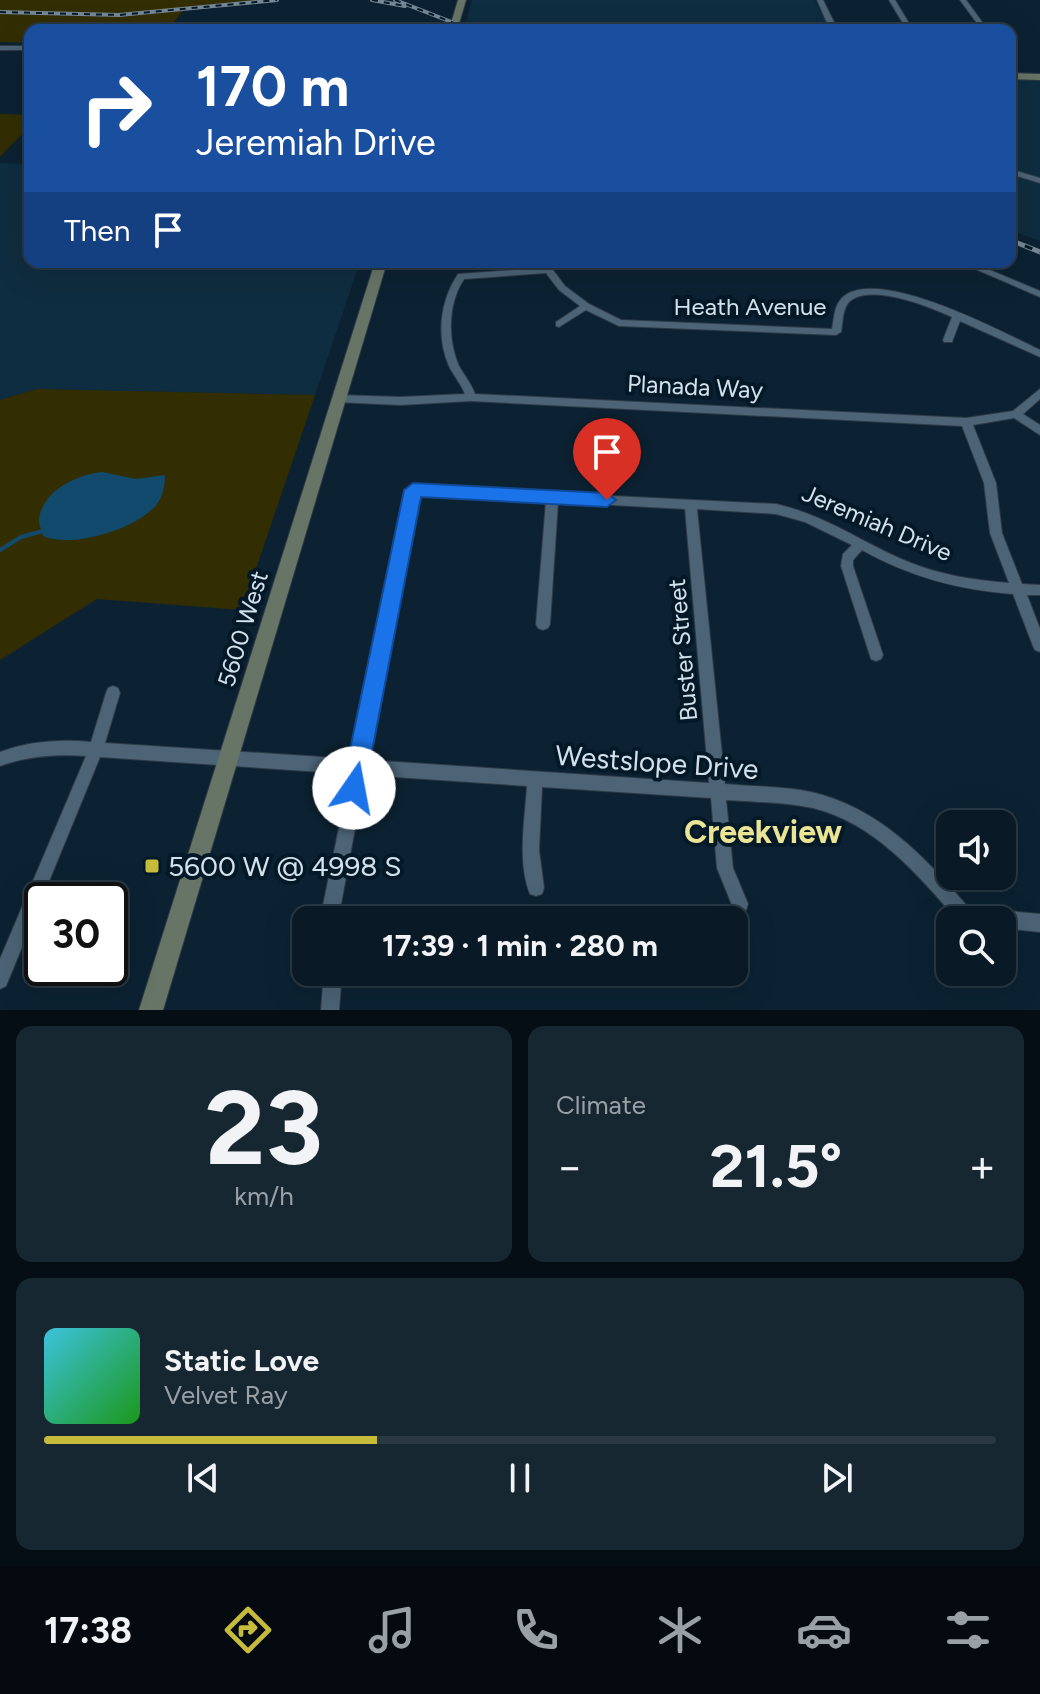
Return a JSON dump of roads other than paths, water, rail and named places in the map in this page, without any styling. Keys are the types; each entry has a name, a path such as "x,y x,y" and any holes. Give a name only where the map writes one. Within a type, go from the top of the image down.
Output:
{"main road":[{"path":"455,24 462,0"},
{"path":"1016,76 1040,77"},
{"name":"5600 West","path":"151,1010 379,268"}],"street":[{"path":"820,0 831,24"},
{"path":"892,0 906,24"},
{"path":"963,0 981,24"},
{"path":"0,48 24,48"},
{"path":"1016,173 1040,181"},
{"path":"471,397 468,386 455,367 445,328 454,285 461,276 530,268"},
{"name":"Heath Avenue","path":"548,268 562,288 586,306 611,320 629,324 836,332 839,312 846,299 882,290 916,299 1040,354"},
{"path":"977,268 1040,294"},
{"path":"559,324 586,306"},
{"path":"948,340 957,317"},
{"path":"1040,393 1016,414 1040,431"},
{"name":"Planada Way","path":"339,399 400,401 471,397 966,422 1016,414"},
{"path":"966,422 990,483 993,521 1040,646"},
{"name":"Jeremiah Drive","path":"332,906 413,490 797,512 926,574 954,581 1040,590"},
{"path":"543,624 552,497"},
{"name":"Buster Street","path":"691,505 725,868 740,904"},
{"path":"861,543 847,558 847,566 876,655"},
{"path":"0,980 96,749 113,693"},
{"name":"Westslope Drive","path":"0,759 20,752 65,747 718,791 820,802 854,816 896,844 932,877 964,915 1040,923"},
{"path":"535,780 531,850 536,888"},
{"path":"330,1010 332,986"}],"waterway":[{"path":"0,550 21,537 43,531"}],"railway":[{"path":"0,12 119,15 277,0"},
{"path":"372,0 405,6"},
{"path":"395,0 457,24"},
{"path":"1016,242 1040,252"}],"place":[{"name":"5600 W @ 4998 S","path":"152,866"}],"district":[{"name":"Creekview","path":"763,832"}]}
